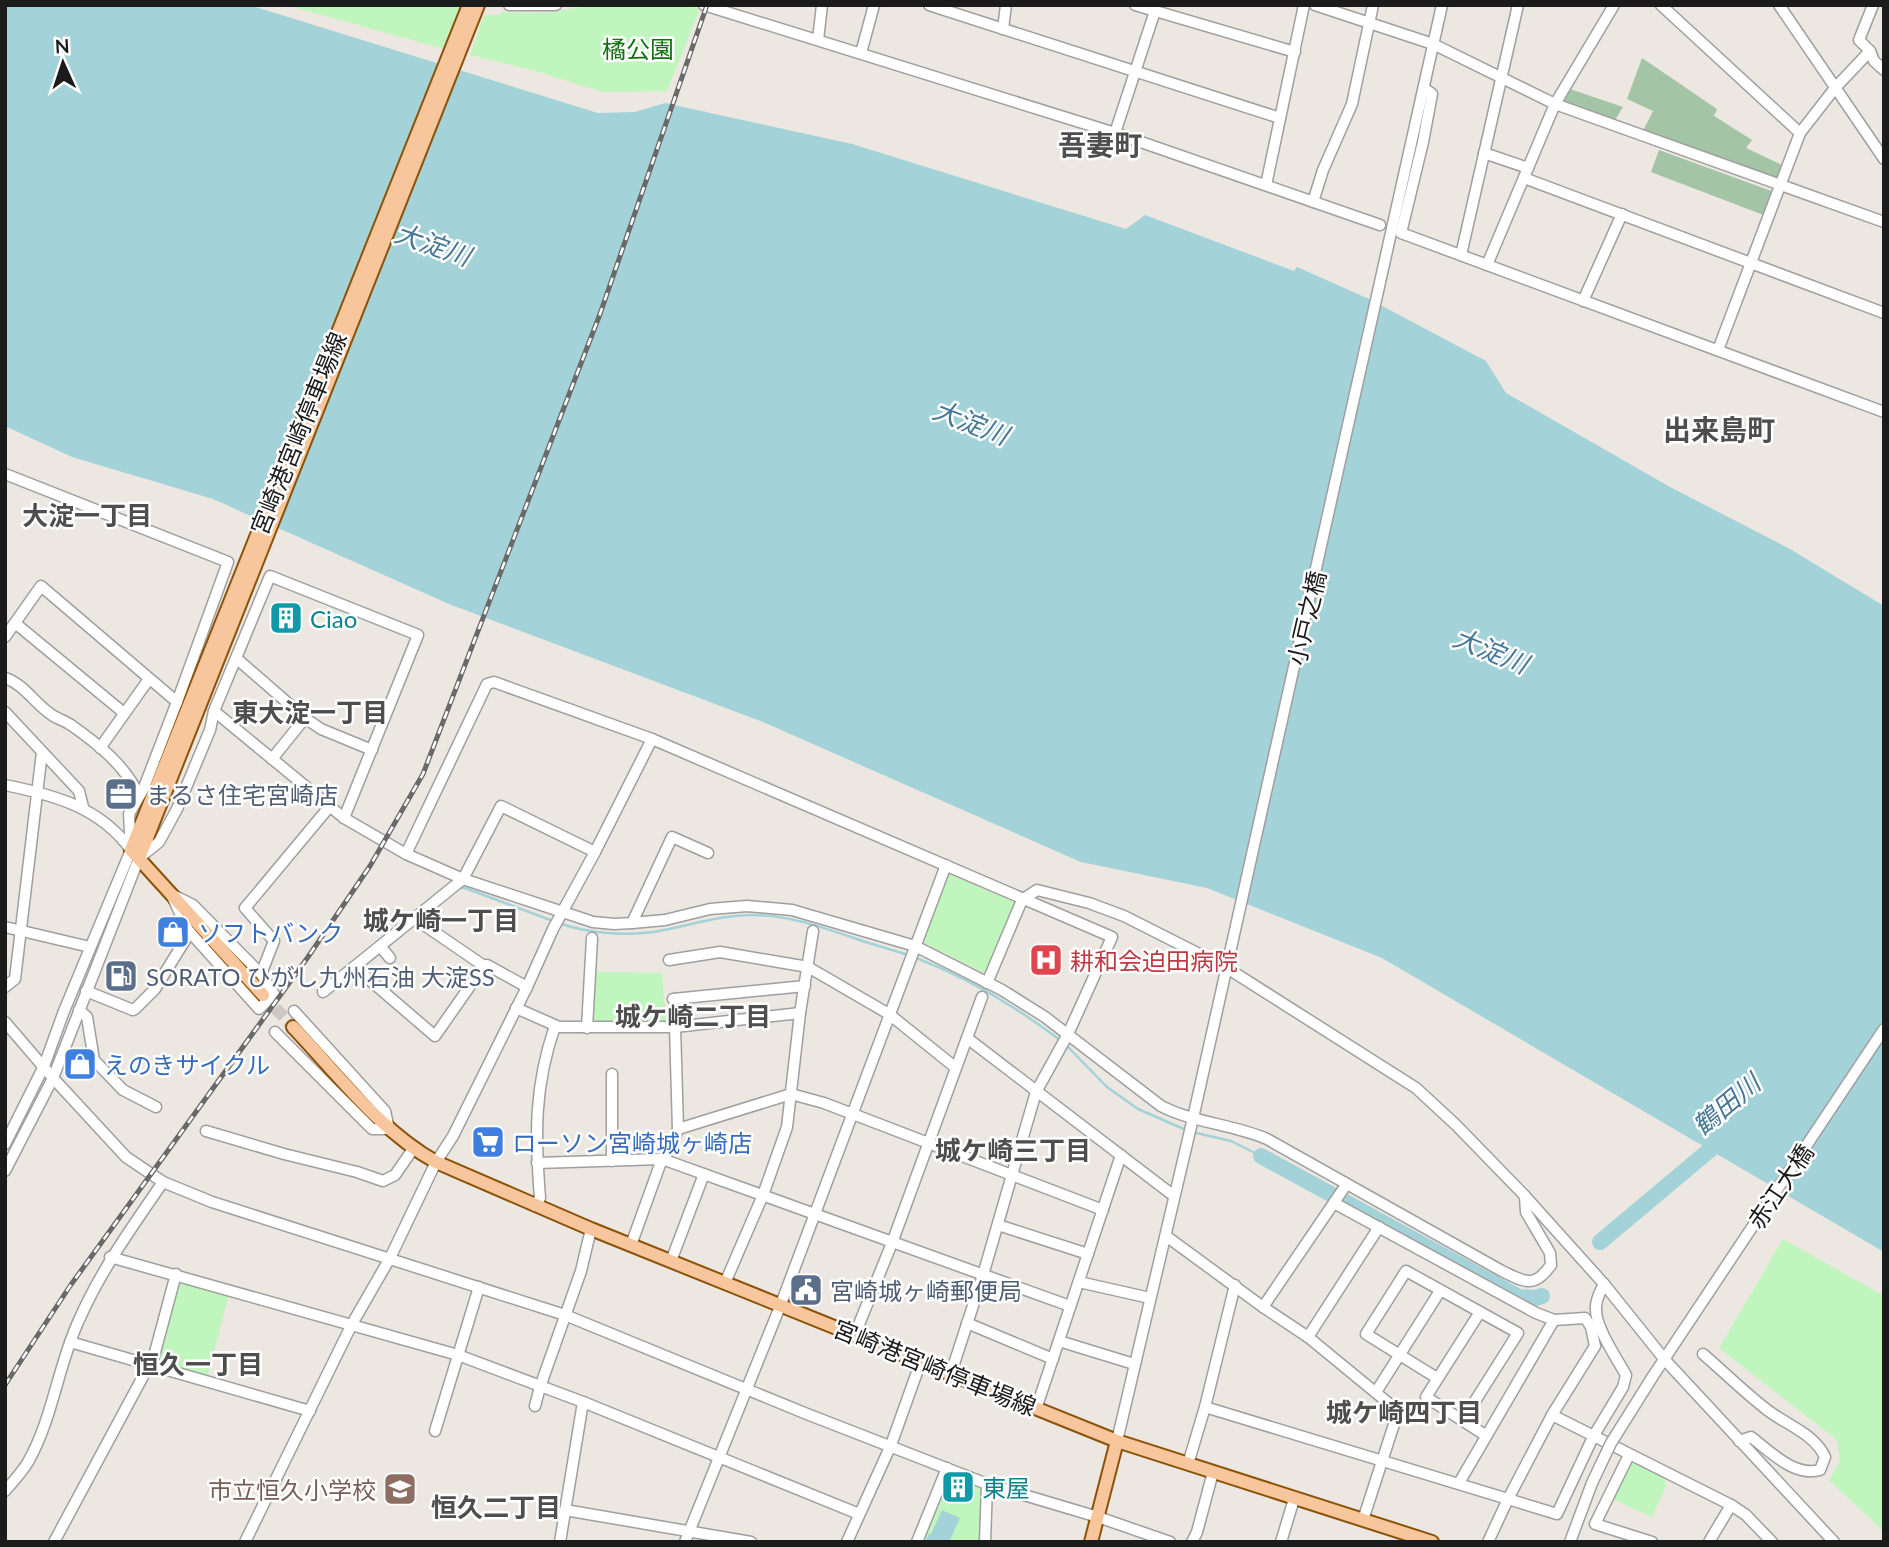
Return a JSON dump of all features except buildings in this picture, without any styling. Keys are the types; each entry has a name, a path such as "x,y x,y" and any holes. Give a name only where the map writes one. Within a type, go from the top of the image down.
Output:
{"main road":[{"name":"宮崎港宮崎停車場線","path":"135,854 469,5"},
{"name":"宮崎港宮崎停車場線","path":"257,547 478,5"},
{"path":"135,854 263,995"},
{"name":"宮崎港宮崎停車場線","path":"293,1027 389,1129 413,1149 436,1162 591,1229 1117,1441 1432,1542"},
{"path":"1091,1542 1117,1441"}],"street":[{"path":"509,5 556,5"},
{"path":"704,5 739,10 818,40 1115,133 1380,225"},
{"path":"818,40 822,5"},
{"path":"862,53 874,5"},
{"path":"929,5 1280,118"},
{"path":"1003,29 1006,5"},
{"path":"1135,5 1155,8 1294,52"},
{"path":"1266,185 1304,5"},
{"path":"1315,5 1433,44 1555,104 1884,222"},
{"path":"1313,202 1323,170 1352,104 1373,5"},
{"name":"小戸之橋","path":"1117,1441 1228,964 1442,5"},
{"path":"1461,255 1518,5"},
{"path":"1488,265 1555,104 1614,5"},
{"path":"1661,5 1800,133"},
{"path":"1779,5 1884,159"},
{"path":"1873,5 1859,40 1884,70"},
{"path":"1115,133 1155,8"},
{"path":"1718,350 1800,133 1835,88 1870,51"},
{"path":"1424,88 1432,94 1401,233 1884,412"},
{"path":"1484,153 1622,214 1884,313"},
{"path":"1583,301 1622,214"},
{"path":"5,474 228,562 177,702 130,814 135,854 86,991 52,1078 5,1171"},
{"path":"5,1144 44,1066 90,947 135,854 159,842 177,809 270,576 418,635 344,818"},
{"path":"5,637 41,586 177,702"},
{"path":"15,623 124,713"},
{"path":"236,658 321,729 372,750"},
{"path":"5,678 14,681 52,716 69,724 100,748 125,772 139,796"},
{"path":"100,748 149,680"},
{"path":"406,854 486,684 494,682 652,739 1112,937 1068,1034 1036,1092 983,1275 951,1373"},
{"path":"214,711 344,818 406,854 463,879 563,913 614,925 665,920 710,909 747,906 792,910 915,946 987,983 1068,1034 1147,1098 1173,1112 1267,1139 1502,1271 1525,1282 1532,1282 1551,1265 1550,1253 1527,1212 1525,1196"},
{"path":"5,712 79,791 83,807"},
{"path":"272,759 305,718"},
{"path":"245,1542 352,1324 390,1258 436,1162 453,1136 527,988 553,929 652,739"},
{"path":"5,987 15,979 42,752"},
{"path":"5,785 36,791 83,807 120,835 135,854"},
{"path":"261,974 274,941 245,908 330,806"},
{"path":"323,992 463,879 501,806 595,852"},
{"path":"632,923 672,837 708,853"},
{"path":"687,1537 781,1304 946,865"},
{"path":"987,983 1022,900 1037,890 1099,906 1228,964 1416,1088 1525,1196 1604,1284 1665,1360 1834,1542"},
{"path":"171,894 193,905 261,974 274,994 259,1009 190,932 171,894"},
{"path":"5,927 90,947"},
{"path":"427,927 484,966 487,965 527,988"},
{"path":"725,1283 763,1195 787,1127 800,1013 813,931"},
{"path":"86,991 133,1010 155,989 190,932"},
{"path":"587,1028 592,938"},
{"path":"380,946 390,958"},
{"path":"669,960 720,952 808,967 890,1014 956,1068"},
{"path":"365,976 435,1037 484,966"},
{"path":"673,999 804,986"},
{"path":"855,1334 892,1243 982,997"},
{"path":"516,1008 555,1026 587,1028 675,1027 800,1013"},
{"path":"79,1010 88,1017 94,1060 123,1090 156,1107"},
{"path":"275,1032 372,1129 389,1129 385,1111 294,1012"},
{"path":"5,1022 52,1078 126,1157 163,1182 212,1202 565,1315 987,1484 1170,1542"},
{"path":"535,1206 540,1198 537,1095 544,1056 555,1026"},
{"path":"631,1245 662,1159 672,1145 678,1129 675,1027"},
{"name":"赤江大橋","path":"1570,1542 1592,1483 1611,1443 1884,1029"},
{"path":"967,1038 1174,1195"},
{"path":"612,1074 612,1161"},
{"path":"678,1129 791,1094 824,1103 1103,1210"},
{"path":"206,1131 383,1181 395,1175 413,1149"},
{"path":"1036,1409 1121,1155"},
{"path":"537,1163 662,1159 1070,1306"},
{"path":"671,1261 704,1174"},
{"path":"5,1491 28,1462 44,1427 70,1342 110,1257 163,1182"},
{"path":"1263,1307 1346,1185"},
{"path":"1334,1203 1536,1313 1554,1320 1585,1318 1591,1327 1595,1346 1552,1415 1488,1542"},
{"path":"998,1225 1088,1254"},
{"path":"1308,1337 1379,1227"},
{"path":"535,1406 581,1271 591,1229"},
{"path":"1166,1236 1308,1337 1392,1406 1396,1418 1363,1520"},
{"path":"110,1257 458,1355 583,1402 859,1514"},
{"path":"1437,1378 1366,1334 1406,1271 1518,1333 1463,1420"},
{"path":"54,1542 149,1365 176,1274"},
{"path":"1079,1282 1150,1298"},
{"path":"1205,1407 1557,1514 1593,1437 1623,1387 1626,1376 1598,1321 1597,1298 1604,1284"},
{"path":"1188,1464 1235,1285"},
{"path":"435,1431 479,1287"},
{"path":"1376,1392 1440,1291"},
{"path":"1480,1311 1426,1397 1485,1436"},
{"path":"1459,1483 1554,1320"},
{"path":"967,1323 1053,1359"},
{"path":"1059,1341 1134,1364"},
{"path":"70,1342 310,1411"},
{"path":"1703,1354 1767,1410 1812,1439 1821,1447 1825,1457 1820,1470 1810,1473 1798,1470 1751,1437 1739,1441"},
{"path":"847,1542 891,1445 921,1361"},
{"path":"560,1542 583,1402"},
{"path":"1552,1415 1731,1505 1746,1515 1772,1542"},
{"path":"1629,1455 1595,1524 1652,1542"},
{"path":"917,1542 947,1468"},
{"path":"1192,1542 1213,1472"},
{"path":"985,1542 987,1484"},
{"path":"1282,1542 1294,1499"},
{"path":"1709,1542 1731,1505"},
{"path":"565,1510 687,1537 751,1542"}],"green space":[{"path":"286,5 455,5 460,6 444,49"},
{"name":"橘公園","path":"592,5 687,5 700,9 667,91 603,92 532,70 470,55 484,15 500,15 501,12 548,13"},
{"path":"1642,58 1717,109 1714,116 1752,140 1746,148 1784,166 1780,178 1776,179 1643,131 1653,111 1627,99"},
{"path":"1570,89 1623,107 1615,120 1564,101"},
{"path":"1659,150 1774,192 1766,216 1651,172"},
{"path":"948,873 1016,903 986,974 922,942"},
{"path":"595,972 662,973 666,1023 593,1021"},
{"path":"1783,1239 1884,1296 1884,1532 1829,1480 1840,1461 1837,1440 1719,1348"},
{"path":"182,1281 229,1294 207,1378 156,1361 177,1283"},
{"path":"1632,1459 1666,1475 1665,1488 1652,1517 1612,1499"},
{"path":"950,1474 981,1488 979,1542 921,1542"}],"water":[{"name":"大淀川","path":"5,5 249,5 598,113 635,112 665,103 852,144 1126,229 1145,215 1294,271 1297,267 1369,299 1486,361 1506,393 1670,487 1790,549 1884,606 1884,1252 1382,958 1207,888 1081,862 763,722 449,604 213,499 72,457 5,426"},
{"path":"942,1510 960,1518 949,1542 925,1542 931,1534"}],"waterway":[{"path":"457,888 465,888 553,921"},
{"path":"559,923 597,932 625,934 664,930 731,917 780,917 908,955"},
{"path":"339,987 404,933"},
{"path":"914,957 990,993 1060,1040"},
{"path":"1065,1044 1107,1087 1138,1109 1186,1130"},
{"path":"1192,1132 1231,1141 1261,1156"},
{"name":"鶴田川","path":"1600,1242 1724,1138"},
{"name":"鶴田川","path":"1261,1156 1519,1297 1542,1296"}],"tunnel":[{"path":"263,995 293,1027"}],"railway":[{"path":"5,1385 70,1286 308,957 370,866 423,774 600,314 707,5"}],"place":[{"name":"Ciao","path":"286,618"},
{"name":"まるさ住宅宮崎店","path":"121,794"},
{"name":"ソフトバンク","path":"173,932"},
{"name":"耕和会迫田病院","path":"1046,960"},
{"name":"SORATO ひがし九州石油 大淀SS","path":"121,976"},
{"name":"えのきサイクル","path":"80,1064"},
{"name":"ローソン宮崎城ヶ崎店","path":"488,1142"},
{"name":"宮崎城ヶ崎郵便局","path":"806,1290"},
{"name":"東屋","path":"958,1487"},
{"name":"市立恒久小学校","path":"400,1489"}],"district":[{"name":"吾妻町","path":"1100,144"},
{"name":"出来島町","path":"1719,429"},
{"name":"大淀一丁目","path":"87,515"},
{"name":"東大淀一丁目","path":"310,712"},
{"name":"城ケ崎一丁目","path":"441,920"},
{"name":"城ケ崎二丁目","path":"693,1016"},
{"name":"城ケ崎三丁目","path":"1013,1150"},
{"name":"恒久一丁目","path":"198,1364"},
{"name":"城ケ崎四丁目","path":"1404,1412"},
{"name":"恒久二丁目","path":"496,1507"}]}
